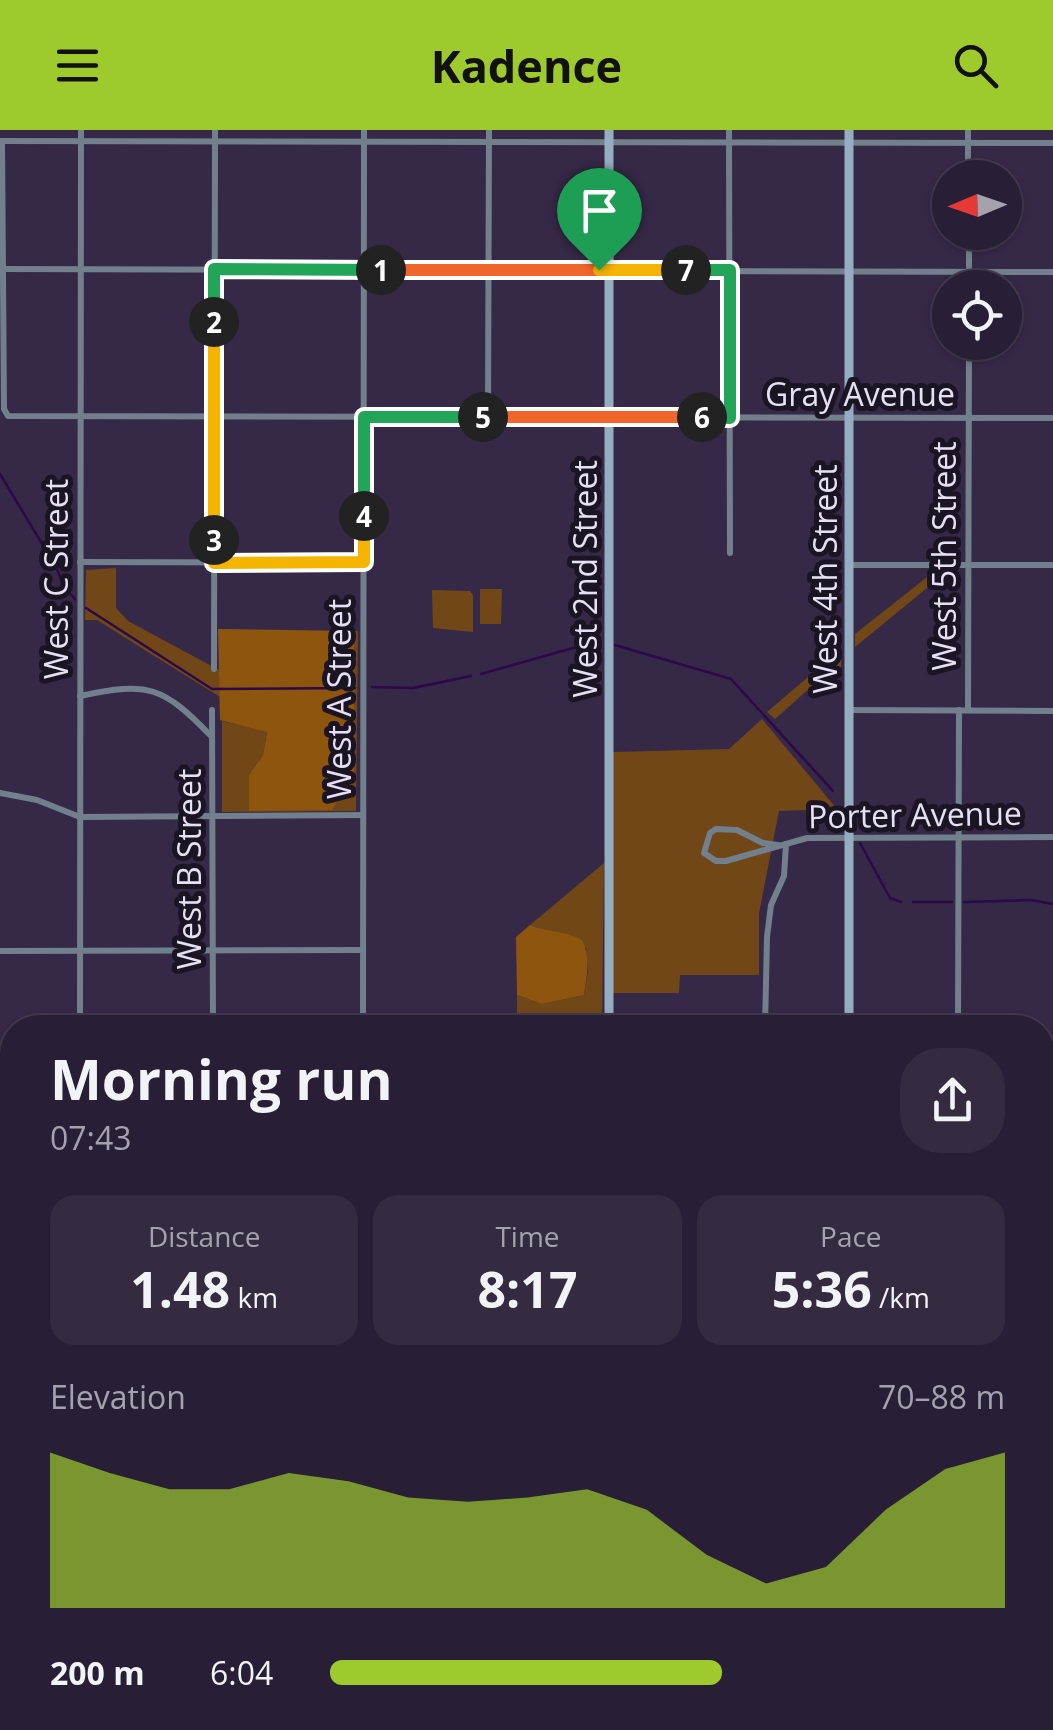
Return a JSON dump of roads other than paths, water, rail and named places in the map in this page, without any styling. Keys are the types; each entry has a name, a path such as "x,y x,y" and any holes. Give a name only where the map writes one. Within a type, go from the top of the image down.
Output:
{"street":[{"name":"West C Street","path":"80,1015 81,130"},
{"path":"214,669 215,130"},
{"name":"West A Street","path":"363,1015 364,130"},
{"path":"488,417 489,130"},
{"name":"West 2nd Street","path":"609,130 609,1015"},
{"path":"729,130 730,553"},
{"name":"West 4th Street","path":"848,1015 849,130"},
{"path":"968,130 968,160"},
{"path":"932,272 2,269 1,141 1053,143"},
{"name":"Gray Avenue","path":"2,269 6,414 12,417 1053,418"},
{"path":"1022,272 1053,272"},
{"name":"West 5th Street","path":"958,1015 958,836 968,564 968,360"},
{"path":"80,562 364,562"},
{"path":"849,566 1053,565"},
{"path":"80,696 131,689 165,695 179,703 212,738"},
{"name":"West B Street","path":"212,710 213,1015"},
{"path":"849,710 1053,711"},
{"path":"0,794 37,800 80,818 363,815"},
{"name":"Porter Avenue","path":"782,845 724,828 710,834 704,853 716,861 726,861 807,838 1053,837"},
{"path":"765,1015 767,937 771,905 784,876 782,845"},
{"path":"0,951 363,950"}],"waterway":[{"path":"0,474 75,599"},
{"path":"86,608 212,689 355,688"},
{"path":"481,674 580,646 598,645"},
{"path":"615,645 731,679 833,791"},
{"path":"372,687 413,688 471,676"},
{"path":"860,843 890,898 901,902"},
{"path":"964,902 1031,900 1053,904"},
{"path":"913,902 952,902"}]}
